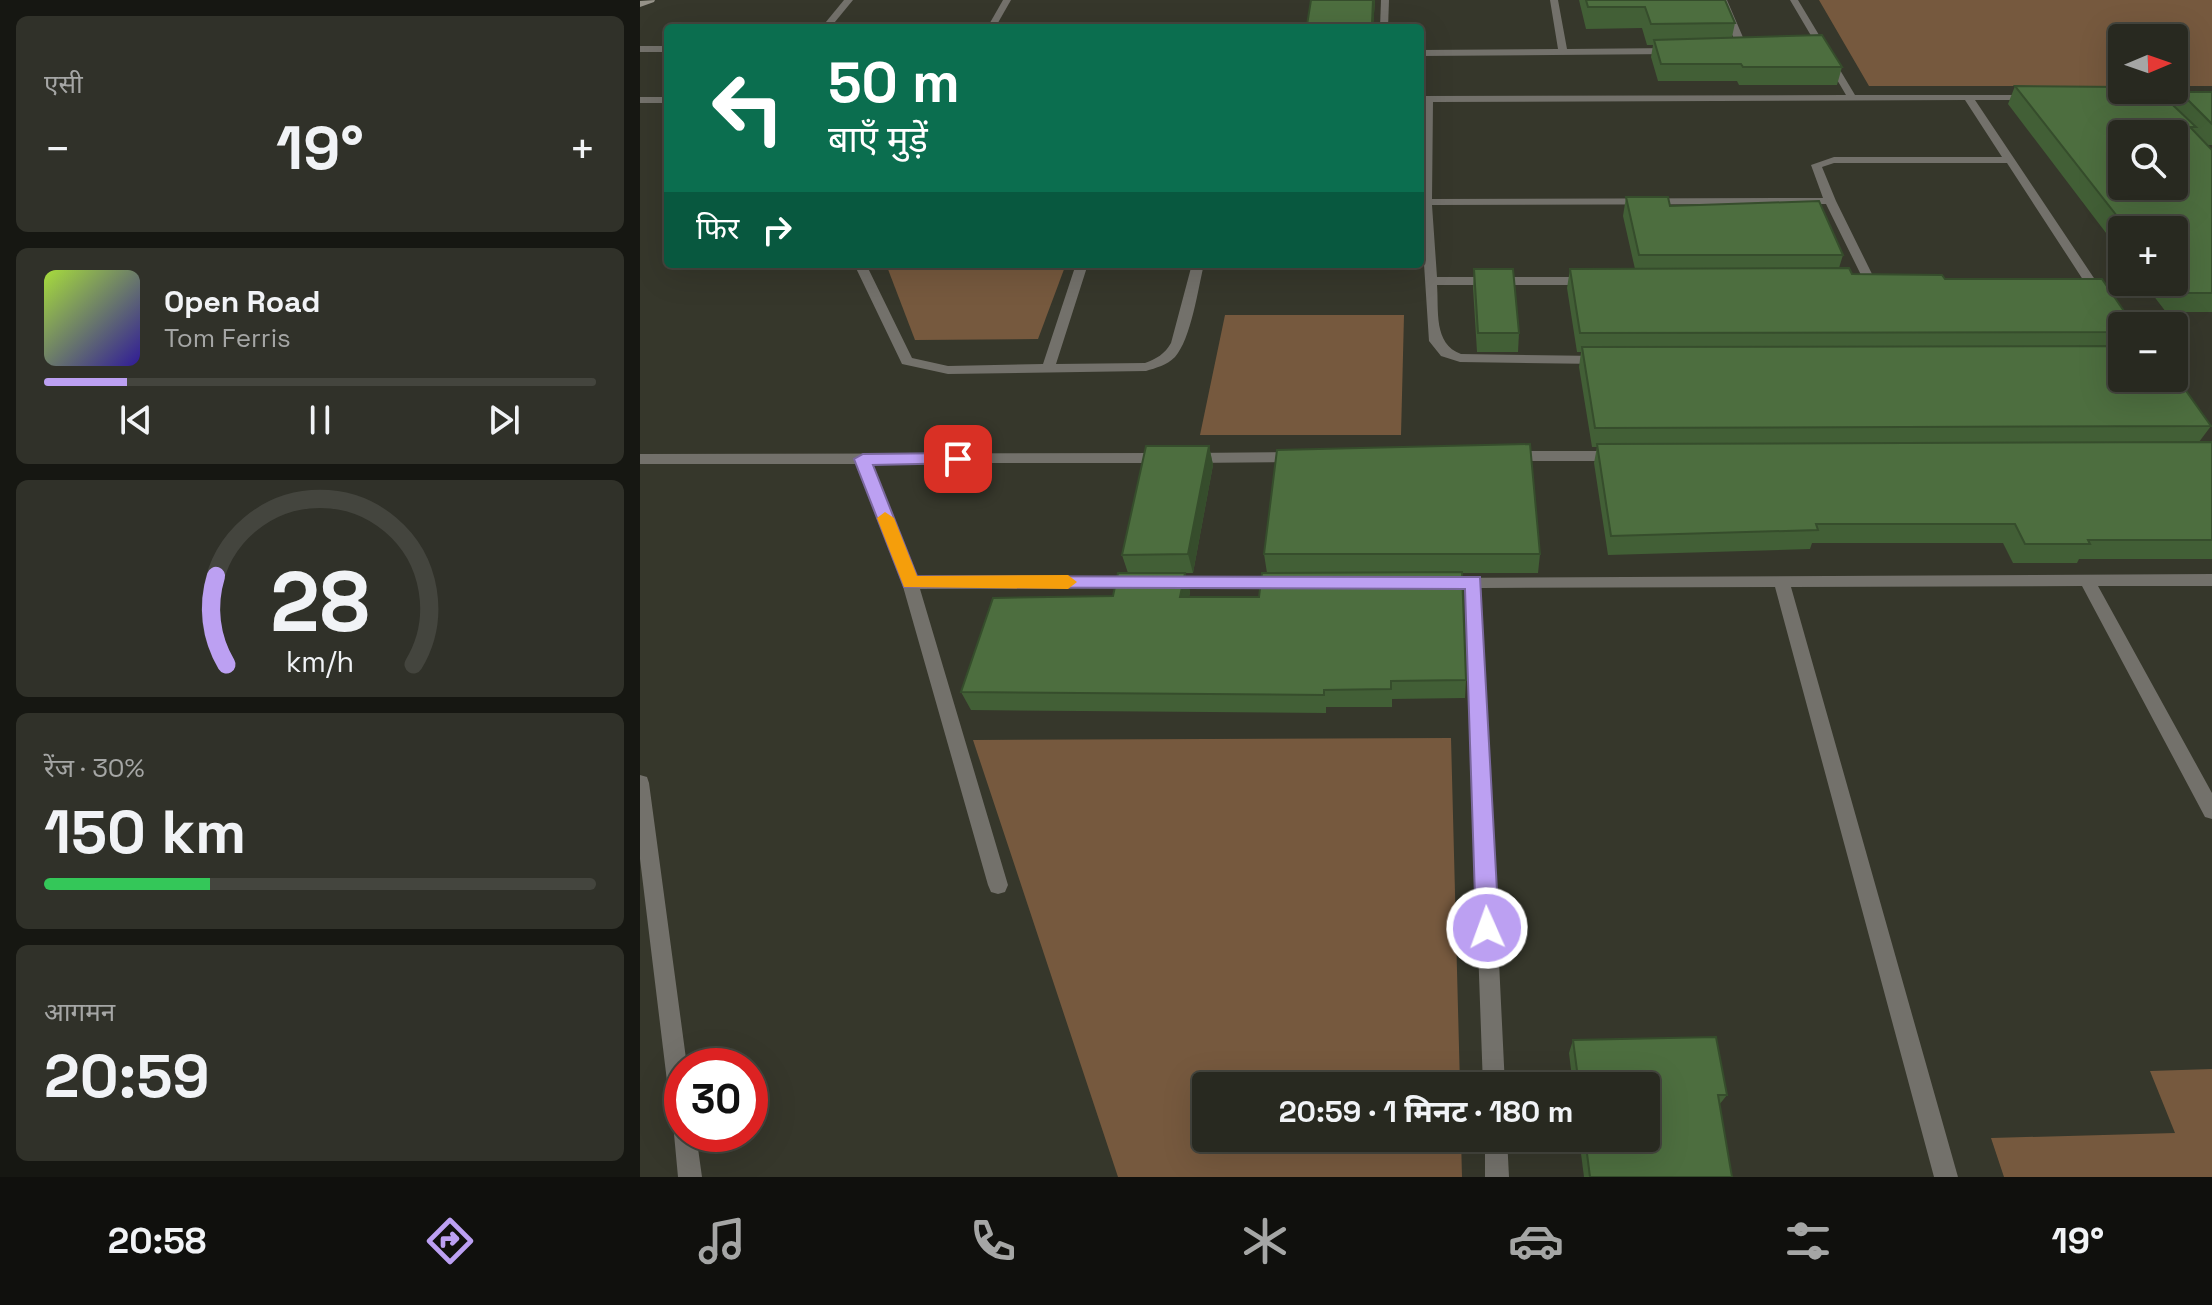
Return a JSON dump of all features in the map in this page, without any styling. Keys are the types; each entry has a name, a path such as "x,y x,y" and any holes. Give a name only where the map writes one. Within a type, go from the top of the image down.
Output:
{"main road":[{"path":"640,4 651,0"}],"street":[{"path":"828,24 849,0"},
{"path":"993,24 1007,0"},
{"path":"1384,24 1385,0"},
{"path":"1554,0 1563,52"},
{"path":"1723,0 1739,47"},
{"path":"1794,0 1852,97"},
{"path":"1806,47 1820,46"},
{"path":"1709,51 1753,47"},
{"path":"640,49 664,49"},
{"path":"1424,53 1680,51"},
{"path":"1968,97 2111,312"},
{"path":"1611,359 1460,358 1446,353 1435,341 1426,202 1424,98 2043,97"},
{"path":"2188,97 2212,97"},
{"path":"640,100 664,100"},
{"path":"2155,104 2159,108"},
{"path":"1873,281 1867,276 1830,201 1816,165 1823,161 2010,160"},
{"path":"1426,202 1830,201"},
{"path":"862,268 907,361 948,370 1146,367 1160,362 1173,353 1177,343 1197,268"},
{"path":"1048,368 1081,268"},
{"path":"1431,281 1604,281"},
{"path":"1857,281 1890,286"},
{"path":"2081,289 2096,289"},
{"path":"1496,456 1623,456"},
{"path":"640,459 1306,457"},
{"path":"863,459 910,583 998,885"},
{"path":"2087,580 2212,811"},
{"path":"1426,582 2212,580"},
{"path":"1781,581 1946,1177"},
{"path":"910,583 1301,582"},
{"path":"1473,582 1493,1072"},
{"path":"640,783 673,1048"},
{"path":"687,1152 690,1177"},
{"path":"1496,1152 1497,1177"}],"shaded area":[{"path":"1819,0 2212,0 2212,86 2188,86 2188,24 2108,24 2108,86 1869,86"},
{"path":"888,268 1065,268 1038,339 915,340"},
{"path":"1225,315 1404,315 1401,435 1200,435"},
{"path":"1451,738 1460,1072 1192,1072 1192,1152 1461,1152 1462,1177 1118,1177 973,740"},
{"path":"2212,1069 2212,1177 2004,1177 1991,1138 2175,1133 2150,1071"}],"building":[{"path":"1311,0 1373,0 1372,24 1307,24"},
{"path":"1586,0 1725,0 1735,23 1651,24 1645,7 1588,7"},
{"path":"1822,35 1842,67 1661,64 1654,40"},
{"path":"2015,86 2108,87 2108,104 2172,104 2196,127 2190,127 2212,150 2212,293 2188,293 2188,216 2117,216"},
{"path":"2188,92 2212,92 2212,124 2188,100"},
{"path":"1626,197 1668,197 1670,206 1819,201 1843,255 1639,255"},
{"path":"1849,268 1852,274 1942,275 1945,279 2102,279 2108,288 2108,296 2114,296 2125,312 2108,312 2108,332 1580,333 1570,269"},
{"path":"1474,269 1513,269 1519,333 1478,333"},
{"path":"2108,346 2108,392 2187,392 2211,426 1595,428 1582,347"},
{"path":"2212,442 2212,540 2088,540 2090,544 2025,544 2015,524 1816,524 1818,530 1611,536 1597,444"},
{"path":"1530,444 1540,554 1264,554 1277,450"},
{"path":"1146,446 1209,446 1188,554 1122,555"},
{"path":"1462,572 1466,680 1391,681 1391,689 1324,690 1324,695 961,692 993,598 1113,596 1118,573 1185,573 1180,597 1259,597 1262,573"},
{"path":"1716,1037 1727,1095 1718,1095 1732,1177 1590,1177 1587,1152 1660,1152 1660,1072 1577,1072 1573,1040"}],"slow traffic":[{"path":"885,518 910,583 1068,582"}],"route":[{"path":"958,459 863,459 910,583 1473,582 1487,928"}]}
